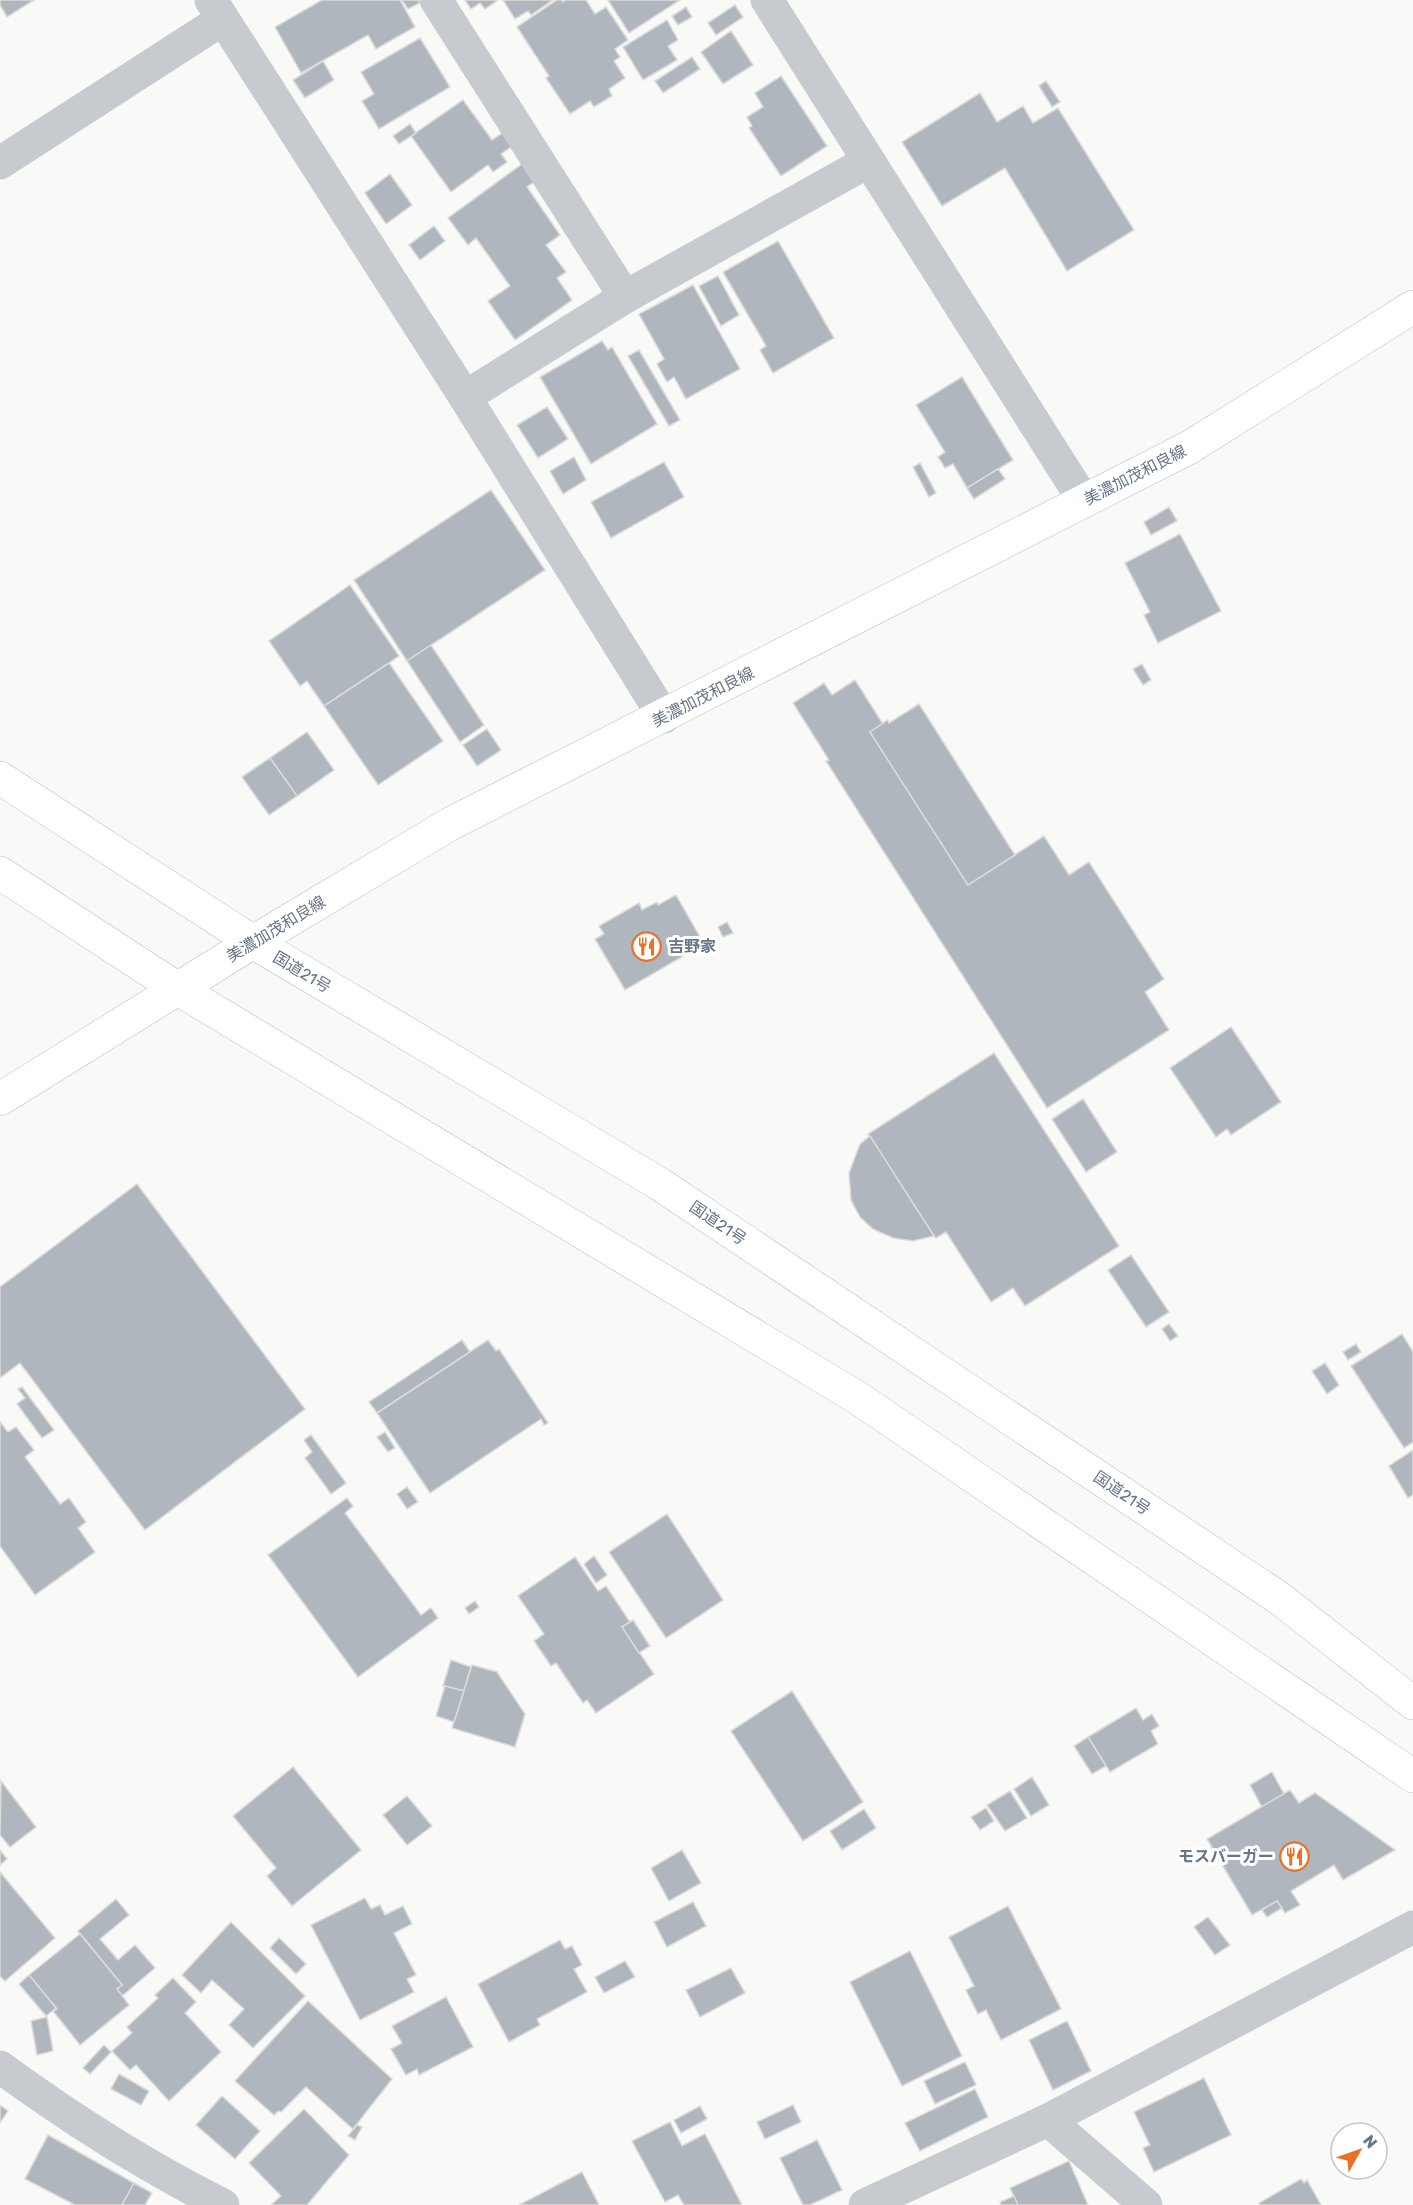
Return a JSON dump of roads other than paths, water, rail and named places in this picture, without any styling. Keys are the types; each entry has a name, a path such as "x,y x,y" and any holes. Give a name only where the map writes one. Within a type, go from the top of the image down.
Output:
{"main road":[{"name":"美濃加茂和良線","path":"0,1099 253,942 450,824 664,717 1190,447 1413,307"},
{"name":"国道21号","path":"0,778 253,942 658,1183 1279,1598 1413,1703"},
{"path":"0,873 178,989 858,1398 1413,1776"}],"street":[{"path":"436,0 625,297"},
{"path":"767,0 1084,501"},
{"path":"0,163 217,10 465,397 664,717"},
{"path":"465,397 625,297 869,161"},
{"path":"865,2205 1048,2120 1413,1927"},
{"path":"0,2067 47,2101 184,2186 223,2205"},
{"path":"1048,2120 1146,2205"}],"place":[{"name":"吉野家","path":"647,946"},
{"name":"モスバーガー","path":"1295,1856"}]}
